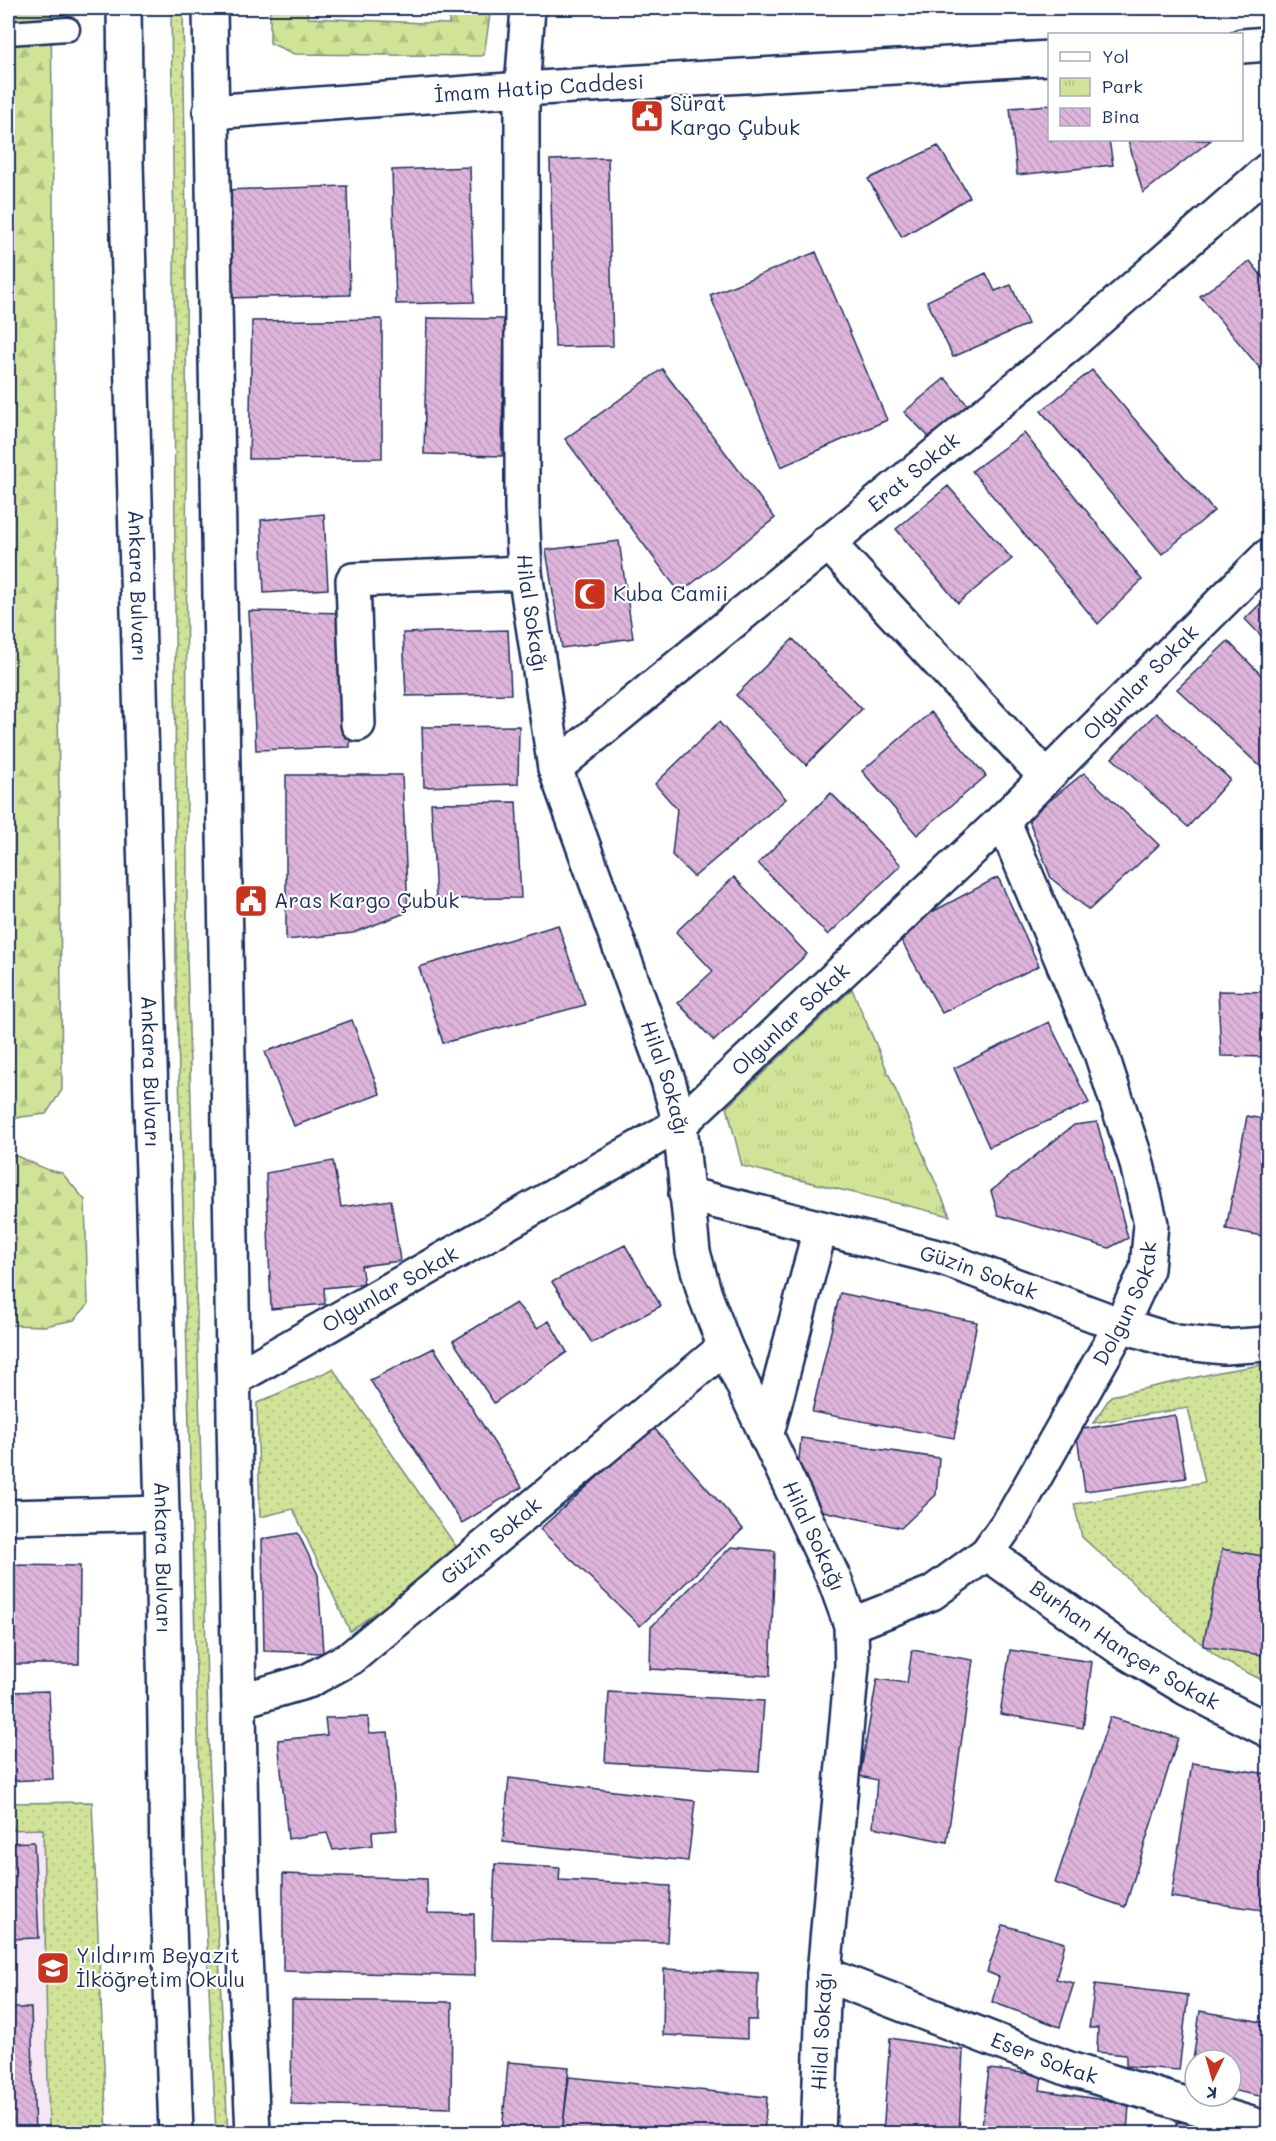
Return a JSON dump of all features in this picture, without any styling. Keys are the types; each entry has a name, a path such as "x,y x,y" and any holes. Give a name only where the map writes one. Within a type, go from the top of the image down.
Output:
{"street":[{"name":"Ankara Bulvarı","path":"124,8 162,1513 167,1853 176,2133"},
{"path":"210,8 242,1886 253,2133"},
{"name":"Hilal Sokağı","path":"528,8 522,89 522,510 525,573 555,768 668,1080 680,1124 693,1252 705,1295 725,1347 835,1581 851,1625 852,1665 824,1974 818,2133"},
{"path":"1243,46 1269,44"},
{"name":"İmam Hatip Caddesi","path":"210,112 522,89 1048,58"},
{"name":"Erat Sokak","path":"555,768 1076,339 1269,170"},
{"path":"827,542 1046,777"},
{"name":"Olgunlar Sokak","path":"234,1379 680,1124 1004,820 1269,556"},
{"path":"358,724 353,580 525,573"},
{"name":"Dolgun Sokak","path":"851,1625 932,1593 987,1553 1013,1516 1121,1325 1148,1269 1151,1224 1136,1160 1101,1053 1004,820"},
{"name":"Güzin Sokak","path":"686,1194 945,1259 1121,1325 1176,1342 1224,1347 1269,1344"},
{"path":"766,1437 820,1229"},
{"name":"Güzin Sokak","path":"239,1701 309,1681 352,1657 725,1347"},
{"path":"8,1517 162,1513"},
{"name":"Burhan Hançer Sokak","path":"987,1553 1120,1648 1186,1688 1269,1730"},
{"name":"Eser Sokak","path":"824,1974 1070,2069 1269,2129"}],"lane":[{"path":"8,33 68,29"}],"shaded area":[{"name":"Yıldırım Beyazıt İlköğretim Okulu","path":"92,1802 107,2133 8,2133 8,1803"}],"green space":[{"path":"8,8 51,8 62,1090 46,1114 8,1121"},
{"path":"171,8 183,8 186,227 187,957 209,1758 228,2134 216,2133 199,1777 176,968"},
{"path":"270,8 307,8 308,18 449,24 450,8 491,8 484,55 481,56 294,54 270,43"},
{"path":"852,989 950,1216 742,1166 727,1107"},
{"path":"8,1154 48,1170 62,1173 85,1200 88,1305 74,1320 45,1326 8,1325"},
{"path":"1268,1364 1268,1683 1222,1660 1187,1632 1082,1537 1074,1504 1205,1482 1188,1408 1093,1423 1111,1396 1224,1371"},
{"path":"333,1369 460,1552 350,1631 293,1509 260,1517 257,1403"},
{"name":"Yıldırım Beyazıt İlköğretim Okulu","path":"92,1802 107,2133 49,2133 43,1829 8,1830 8,1803"}],"building":[{"path":"596,8 659,8 596,11"},
{"path":"1048,105 1048,141 1109,141 1113,165 1017,175 1010,108"},
{"path":"1128,141 1210,141 1143,193"},
{"path":"938,146 970,197 902,237 868,179"},
{"path":"608,158 613,346 555,347 550,160"},
{"path":"470,167 474,302 396,304 392,170"},
{"path":"347,186 350,295 225,298 221,190"},
{"path":"816,252 887,420 781,467 710,295"},
{"path":"1250,261 1268,284 1268,378 1200,296"},
{"path":"986,273 995,291 1011,285 1028,324 953,357 927,301"},
{"path":"427,318 504,319 502,456 424,454"},
{"path":"382,319 382,458 249,459 252,321"},
{"path":"662,369 775,518 680,593 565,439"},
{"path":"1092,370 1214,511 1162,554 1041,411"},
{"path":"945,378 970,408 932,440 904,412"},
{"path":"1024,433 1142,580 1098,624 972,471"},
{"path":"948,486 1012,559 958,603 896,529"},
{"path":"324,514 328,589 264,593 261,520"},
{"name":"Kuba Camii","path":"619,541 633,638 562,648 546,550"},
{"path":"1268,596 1268,643 1245,619"},
{"path":"249,611 347,613 350,747 256,750"},
{"path":"508,630 511,694 406,696 403,633"},
{"path":"793,639 862,709 806,765 736,695"},
{"path":"1228,641 1268,682 1268,765 1264,770 1177,689"},
{"path":"931,712 986,776 917,835 862,771"},
{"path":"1156,713 1230,779 1188,827 1112,758"},
{"path":"719,722 786,799 694,877 672,855 677,809 655,784"},
{"path":"519,726 518,784 424,787 422,727"},
{"path":"1084,773 1159,845 1089,910 1051,878 1028,818"},
{"path":"286,775 402,775 408,912 353,933 286,940"},
{"path":"831,793 901,865 828,935 758,863"},
{"path":"516,802 521,898 436,899 431,803"},
{"path":"734,877 807,954 714,1041 678,1003 713,971 676,932"},
{"path":"998,877 1039,966 942,1013 896,931"},
{"path":"558,925 585,1005 443,1043 419,967"},
{"path":"1218,991 1268,992 1268,1057 1221,1056"},
{"path":"352,1020 380,1094 294,1126 265,1052"},
{"path":"1049,1022 1089,1103 989,1147 954,1068"},
{"path":"1247,1116 1268,1120 1268,1237 1226,1229"},
{"path":"1097,1122 1128,1238 1109,1248 998,1215 991,1191 1074,1125"},
{"path":"333,1161 341,1207 391,1200 400,1261 361,1266 364,1284 324,1288 325,1304 271,1309 266,1173"},
{"path":"625,1245 661,1306 592,1343 552,1282"},
{"path":"840,1293 977,1322 954,1438 812,1412"},
{"path":"516,1303 537,1328 549,1321 567,1352 494,1403 453,1341"},
{"path":"434,1348 522,1487 462,1523 370,1380"},
{"path":"1175,1415 1186,1478 1085,1491 1076,1430"},
{"path":"653,1427 743,1529 640,1626 540,1529"},
{"path":"801,1438 939,1458 936,1495 901,1528 818,1510 798,1470"},
{"path":"298,1533 318,1575 323,1653 264,1651 262,1539"},
{"path":"731,1547 775,1551 770,1676 650,1669 651,1627"},
{"path":"1222,1549 1268,1557 1268,1656 1203,1646"},
{"path":"8,1565 80,1566 79,1664 8,1664"},
{"path":"912,1650 973,1660 947,1842 873,1827 877,1780 860,1776 877,1679 907,1683"},
{"path":"1010,1650 1092,1662 1083,1728 1000,1714"},
{"path":"49,1691 53,1779 8,1781 8,1692"},
{"path":"609,1692 764,1701 759,1771 605,1762"},
{"path":"368,1717 369,1733 388,1732 397,1830 372,1832 373,1845 333,1850 327,1833 288,1839 278,1740 327,1735 325,1718"},
{"path":"1110,1717 1178,1738 1125,1907 1055,1883"},
{"path":"1192,1763 1268,1774 1268,1859 1262,1910 1171,1897"},
{"path":"509,1778 695,1801 688,1861 503,1842"},
{"path":"34,1842 39,1938 8,1939 8,1843"},
{"path":"495,1864 560,1868 559,1880 670,1886 667,1942 492,1939"},
{"path":"283,1874 427,1879 428,1913 474,1914 475,1976 283,1971"},
{"path":"1003,1925 1065,1943 1056,1979 1074,1983 1060,2027 992,2002 999,1977 987,1972"},
{"path":"1268,1962 1268,2010 1264,2010"},
{"path":"664,1969 758,1973 757,2020 747,2020 747,2039 663,2035"},
{"path":"1095,1984 1188,1995 1179,2070 1126,2066 1126,2055 1097,2052 1098,2028 1089,2028"},
{"path":"292,2000 452,2002 451,2108 291,2104"},
{"path":"8,2008 31,2008 35,2134 8,2134"},
{"path":"1200,2011 1268,2023 1268,2105 1264,2104 1264,2097 1243,2093 1243,2048 1195,2048"},
{"path":"890,2038 963,2050 959,2134 883,2134"},
{"path":"508,2062 569,2067 562,2134 502,2134"},
{"path":"989,2069 1042,2075 1040,2090 1129,2104 1127,2134 981,2134"},
{"path":"569,2077 767,2097 764,2134 562,2134"},
{"path":"1177,2122 1210,2123 1209,2134 1176,2134"}],"place":[{"name":"Sürat Kargo Çubuk","path":"647,116"},
{"name":"Kuba Camii","path":"590,594"},
{"name":"Aras Kargo Çubuk","path":"251,901"},
{"name":"Yıldırım Beyazıt İlköğretim Okulu","path":"53,1968"}]}
